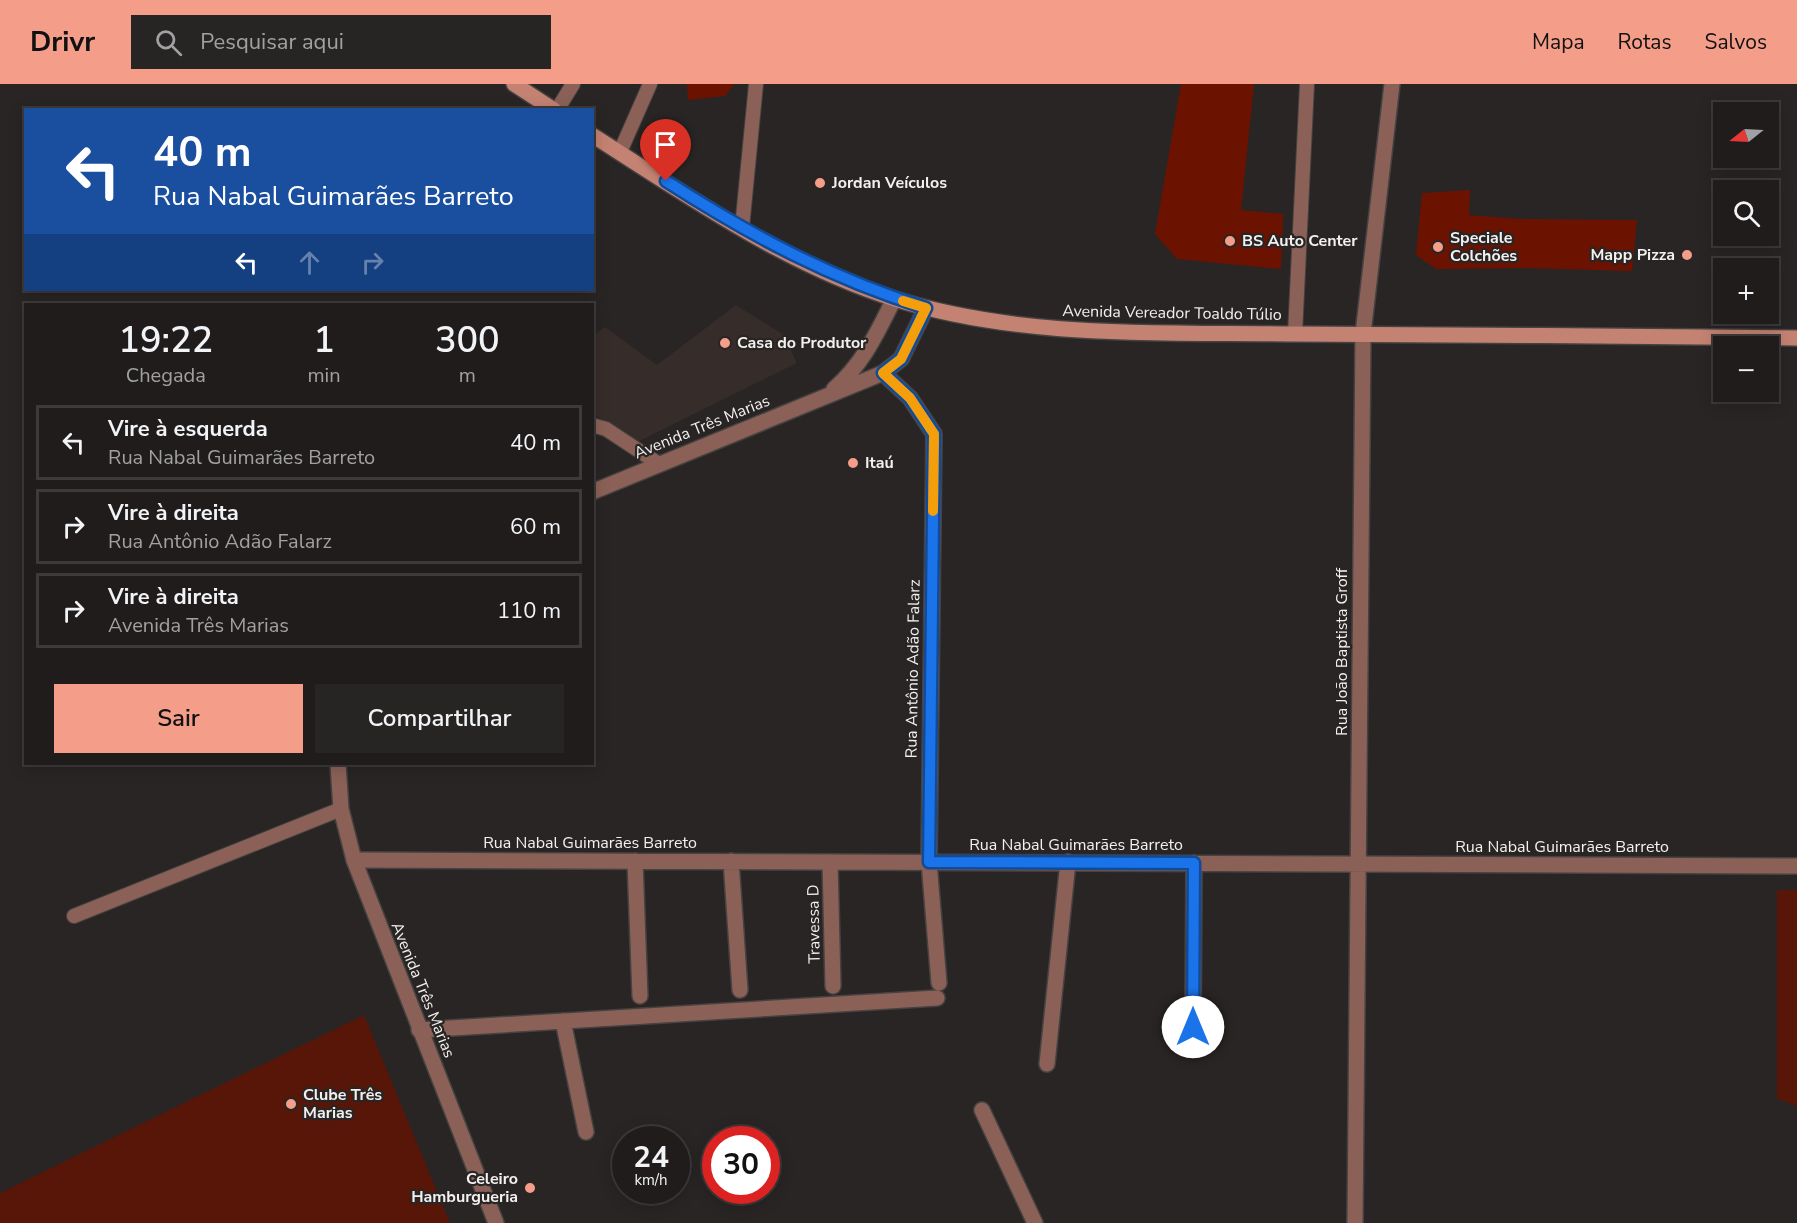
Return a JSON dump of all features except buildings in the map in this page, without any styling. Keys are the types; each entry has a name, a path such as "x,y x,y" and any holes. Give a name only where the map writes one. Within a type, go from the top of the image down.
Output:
{"main road":[{"path":"514,84 552,108"},
{"name":"Avenida Vereador Toaldo Túlio","path":"594,136 742,228 810,265 894,299 961,317 1048,327 1295,334 1797,338"}],"street":[{"name":"Rua João Baptista Groff","path":"1355,1223 1362,334 1392,84"},
{"name":"Avenida Três Marias","path":"825,397 851,374 863,359 894,299"},
{"name":"Avenida Três Marias","path":"594,491 883,373 901,359 926,308"},
{"name":"Rua Antônio Adão Falarz","path":"563,1021 938,990 929,862 934,434 910,398 883,373"},
{"name":"Avenida Três Marias","path":"338,765 341,808 354,860 496,1223"},
{"name":"Rua Nabal Guimarães Barreto","path":"354,860 1797,866"},
{"path":"635,861 640,996"},
{"path":"731,861 740,990"},
{"name":"Travessa D","path":"830,862 833,986"},
{"path":"1047,1064 1068,862"},
{"path":"1193,1027 1194,863"},
{"path":"419,1030 563,1021 586,1131"},
{"path":"982,1110 1035,1223"}],"lane":[{"path":"556,108 573,84"},
{"path":"620,152 650,84"},
{"path":"742,228 756,84"},
{"path":"1295,334 1307,84"},
{"path":"594,425 606,429 659,464"},
{"path":"74,916 341,808"}],"shaded area":[{"path":"736,305 784,335 797,363 637,442 594,415 594,335 605,327 657,365"},
{"path":"1777,890 1797,890 1797,1106 1777,1099"},
{"name":"Clube Três Marias","path":"364,1015 450,1223 0,1223 0,1193"}],"slow traffic":[{"path":"903,301 926,308 901,359 883,373 910,398 934,434 933,511"}],"place":[{"name":"Jordan Veículos","path":"820,183"},
{"name":"BS Auto Center","path":"1230,241"},
{"name":"Speciale Colchões","path":"1438,247"},
{"name":"Mapp Pizza","path":"1687,255"},
{"name":"Casa do Produtor","path":"725,343"},
{"name":"Itaú","path":"853,463"},
{"name":"Clube Três Marias","path":"291,1104"},
{"name":"Celeiro Hamburgueria","path":"530,1188"}],"route":[{"path":"666,181 742,228 810,265 894,299 926,308 901,359 883,373 910,398 934,434 929,862 1194,863 1193,1027"}]}
